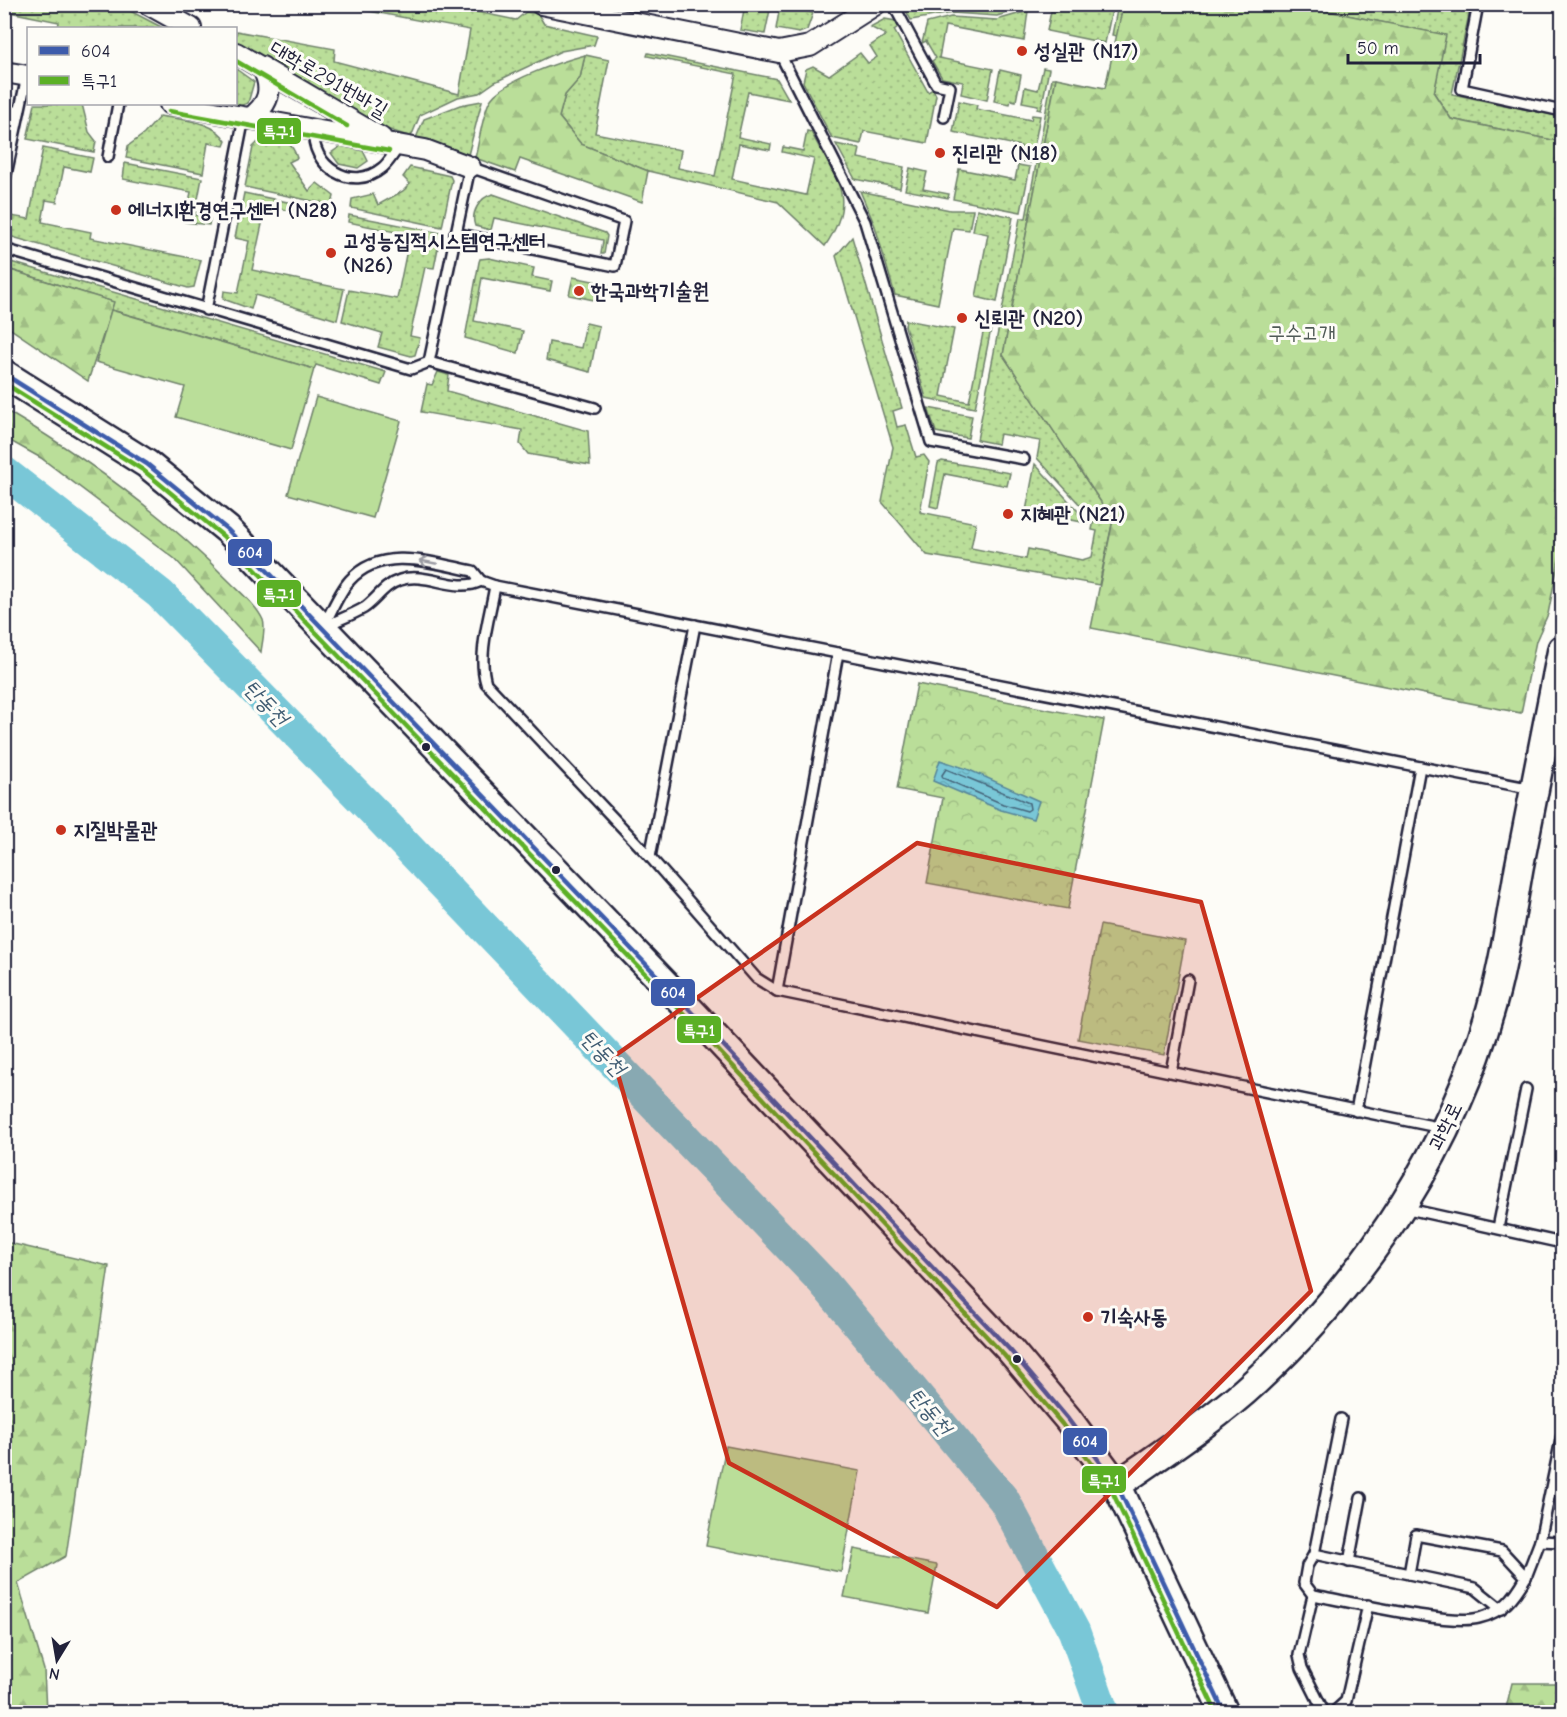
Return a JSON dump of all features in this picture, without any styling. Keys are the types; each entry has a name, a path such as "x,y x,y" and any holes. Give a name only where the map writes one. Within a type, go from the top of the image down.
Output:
{"main road":[{"path":"4,374 147,464 228,530 686,1005 1010,1350 1068,1419 1117,1485 1224,1713"},
{"name":"과학로","path":"1117,1485 1254,1383 1322,1316 1368,1259 1404,1208 1445,1129 1468,1077 1496,990 1563,649"}],"street":[{"path":"148,4 189,27"},
{"path":"541,4 778,52 810,46 876,4"},
{"name":"대학로291번바길","path":"237,54 395,145"},
{"path":"247,118 263,107 268,98 270,86 262,68"},
{"path":"4,72 27,76"},
{"name":"대학로291번바길","path":"176,105 395,145"},
{"path":"395,145 425,150 470,167"}],"lane":[{"path":"893,4 936,84 950,87 944,117"},
{"path":"1478,4 1462,90 1563,111"},
{"path":"778,52 865,222 931,442 1024,459"},
{"path":"4,184 27,80"},
{"path":"108,157 118,105"},
{"path":"4,109 19,112"},
{"path":"206,310 247,118"},
{"path":"314,130 313,140 318,155 330,171 346,177 365,177 382,168 395,145"},
{"path":"429,362 455,233 470,167 624,221 615,266 455,233"},
{"path":"4,249 411,369 429,362 595,408"},
{"path":"323,627 350,580 377,561 410,559 473,571 481,581 495,586 1534,789"},
{"path":"323,627 363,608 385,588 400,580 421,578 471,586 481,581"},
{"path":"495,586 483,658 486,683 650,857 756,978 777,991 1445,1129"},
{"path":"650,857 695,625"},
{"path":"777,991 838,653"},
{"path":"1356,1111 1420,767"},
{"path":"1171,1072 1188,980"},
{"path":"1498,1228 1526,1089"},
{"path":"1404,1208 1563,1243"},
{"path":"1341,1419 1314,1554 1307,1566 1304,1583 1313,1595 1450,1619 1477,1619 1501,1609 1514,1598 1526,1577 1540,1541 1563,1435"},
{"path":"1349,1562 1360,1498"},
{"path":"1408,1574 1416,1535 1502,1551 1526,1577"},
{"path":"1540,1541 1563,1542"},
{"path":"1314,1554 1475,1588 1501,1609"},
{"path":"1313,1595 1299,1655 1302,1668 1324,1713"},
{"path":"1334,1713 1346,1701 1368,1605"}],"highlighted area":[{"path":"917,843 1201,902 1311,1291 997,1607 729,1463 613,1057"}],"green space":[{"path":"907,4 925,8 931,4 1026,4 1027,7 997,16 952,13 911,20 904,7"},
{"name":"구수고개","path":"1146,4 1298,5 1446,35 1434,93 1451,119 1562,142 1562,544 1548,614 1536,641 1521,713 1091,628 1113,520 1003,355 1056,78 1105,88 1122,11"},
{"path":"4,5 119,5 161,27 58,27 59,22 5,11"},
{"path":"337,5 443,5 516,20 526,12 538,14 544,24 597,36 594,45 561,51 495,82 479,93 458,97 420,115 411,137 387,129 237,43 237,31 335,49 334,61 459,94 470,30"},
{"path":"745,5 771,5 765,34 740,30"},
{"path":"1057,5 1113,5 1105,43 1047,31 1051,11 1055,12"},
{"path":"1118,5 1146,5 1122,11 1117,36 1112,35"},
{"path":"1298,5 1471,5 1452,94 1562,117 1562,142 1451,119 1434,93 1445,35"},
{"path":"780,6 813,13 807,30 799,33 776,29"},
{"path":"1028,11 1024,41 945,26 939,58 993,69 987,100 961,94 963,82 942,78 932,61 936,58 926,41 922,43 927,23 951,17 997,20"},
{"path":"885,19 896,21 898,27 894,30 928,92 933,89 936,95 927,143 864,131 861,144 832,138 803,82 806,69 813,66 829,75 860,53 868,63 877,57 870,46 886,35 870,27"},
{"path":"648,53 777,79 789,100 748,92 738,137 771,144 770,150 739,144 732,179 806,195 814,159 782,152 783,147 803,151 807,131 811,132 835,176 842,200 841,214 825,246 778,202 648,171 581,144 559,117 565,95 580,78 585,55 609,60 595,133 681,150 678,168 715,176 736,74 647,56"},
{"path":"585,55 580,78 565,95 559,117 581,144 648,171 642,202 520,159 515,172 475,158 488,104 498,92 535,72"},
{"path":"1043,68 1049,69 1041,110 1037,109 1038,105 1022,102 1025,87 1038,90"},
{"path":"237,70 254,82 248,103 237,107 226,105 237,105"},
{"path":"1000,70 1021,75 1016,101 1011,100 1010,104 994,101"},
{"path":"1052,78 1056,78 1003,355 1113,520 1099,585 927,555 882,502 893,447 836,256 852,237 902,408 893,411 897,427 906,425 916,457 924,455 929,462 920,512 976,523 971,548 1026,559 1028,549 1082,560 1092,557 1097,531 1092,530 1094,520 1037,458 1040,441 1000,434 998,444 977,440 1020,218 1026,218"},
{"path":"482,101 468,155 416,138 424,119 460,105"},
{"path":"959,101 977,105 976,109 1031,120 1032,115 1040,116 1031,163 1019,161 1021,146 953,132"},
{"path":"35,105 82,105 89,132 96,141 94,152 27,139"},
{"path":"160,116 205,125 221,134 226,141 224,146 208,143 203,173 126,158 128,146 144,134"},
{"path":"262,138 280,140 292,147 297,158 289,162 309,191 317,183 334,196 332,205 245,187 253,147"},
{"path":"836,144 860,149 858,158 904,167 900,188 855,179"},
{"path":"341,146 363,151 368,161 358,168 339,164 331,153"},
{"path":"43,148 93,158 90,172 64,167 57,202 46,200 42,222 91,232 90,238 201,260 194,287 188,288 9,236 11,216 29,219"},
{"path":"125,163 202,178 195,215 210,219 209,225 185,222 191,192 123,179"},
{"path":"1018,165 1030,167 1021,212 953,199 959,169 1015,180"},
{"path":"410,167 450,176 452,180 442,227 351,208 352,199 373,194 378,205 403,191 410,184 403,177"},
{"path":"910,168 927,172 923,189 949,194 948,198 905,190"},
{"path":"860,191 950,210 973,210 969,230 953,228 938,304 895,295 875,226"},
{"path":"244,193 331,211 329,218 266,206 252,270 344,289 337,320 255,295 251,309 223,299 224,291 238,293 249,241 235,238"},
{"path":"493,194 605,233 607,236 604,254 601,254 603,240 494,218 491,230 475,226 474,216 477,206 484,198"},
{"path":"977,209 1013,217 997,302 976,297 988,234 973,231"},
{"path":"349,215 441,233 434,268 425,267 410,336 420,338 415,355 411,356 378,347 382,333 342,321 349,290 397,299 410,235 348,222"},
{"path":"489,258 534,268 532,277 552,281 550,291 482,278 474,321 523,331 518,353 465,338 479,262 480,259"},
{"path":"4,260 386,372 381,385 316,365 314,369 112,310 113,302 5,268"},
{"path":"4,268 114,302 88,381 5,325"},
{"path":"573,277 608,284 604,302 569,295"},
{"path":"111,310 314,369 291,450 176,417 185,387 96,362"},
{"path":"906,320 954,329 941,396 969,402 984,328 991,329 975,408 926,398 905,326"},
{"path":"586,323 599,326 590,372 546,360 549,342 581,348"},
{"path":"438,372 449,375 447,391 588,431 590,465 528,454 520,444 522,430 421,412 427,384 432,385"},
{"path":"316,397 401,421 373,518 288,494"},
{"path":"928,408 972,416 968,438 936,432"},
{"path":"5,410 65,447 123,488 205,557 248,600 263,620 264,636 261,652 175,559 41,458 5,438"},
{"path":"942,461 1010,473 1007,486 945,474 938,508 930,506 938,463"},
{"path":"1035,464 1087,521 1087,523 1026,511"},
{"path":"917,684 1104,720 1068,909 927,883 943,798 897,789"},
{"path":"1100,925 1185,941 1164,1055 1078,1039"},
{"path":"5,1242 109,1266 66,1556 18,1583 44,1670 46,1712 5,1712"},
{"path":"726,1446 860,1471 841,1572 706,1546"},
{"path":"854,1549 937,1565 928,1613 844,1597"},
{"path":"1512,1683 1562,1683 1562,1712 1505,1712"}],"water":[{"path":"940,760 967,769 1039,801 1033,819 1001,810 933,781"}],"waterway":[{"name":"탄동천","path":"4,472 160,594 377,815 823,1282 1004,1500 1074,1631 1103,1712"}],"transit line":[{"name":"특구1","path":"237,62 347,126"},
{"name":"특구1","path":"169,111 389,151"},
{"name":"604","path":"4,374 147,464 228,530 693,1013 1010,1350 1068,1419 1117,1485 1224,1712"},
{"name":"특구1","path":"4,383 143,470 223,536 688,1018 1004,1355 1062,1424 1111,1489 1216,1712"}],"place":[{"name":"성실관 (N17)","path":"1022,51"},
{"name":"진리관 (N18)","path":"940,153"},
{"name":"에너지환경연구센터 (N28)","path":"116,210"},
{"name":"고성능집적시스템연구센터 (N26)","path":"331,253"},
{"name":"한국과학기술원","path":"579,291"},
{"name":"신뢰관 (N20)","path":"962,318"},
{"name":"지혜관 (N21)","path":"1008,514"},
{"name":"지질박물관","path":"61,830"},
{"name":"기숙사동","path":"1088,1317"}]}
